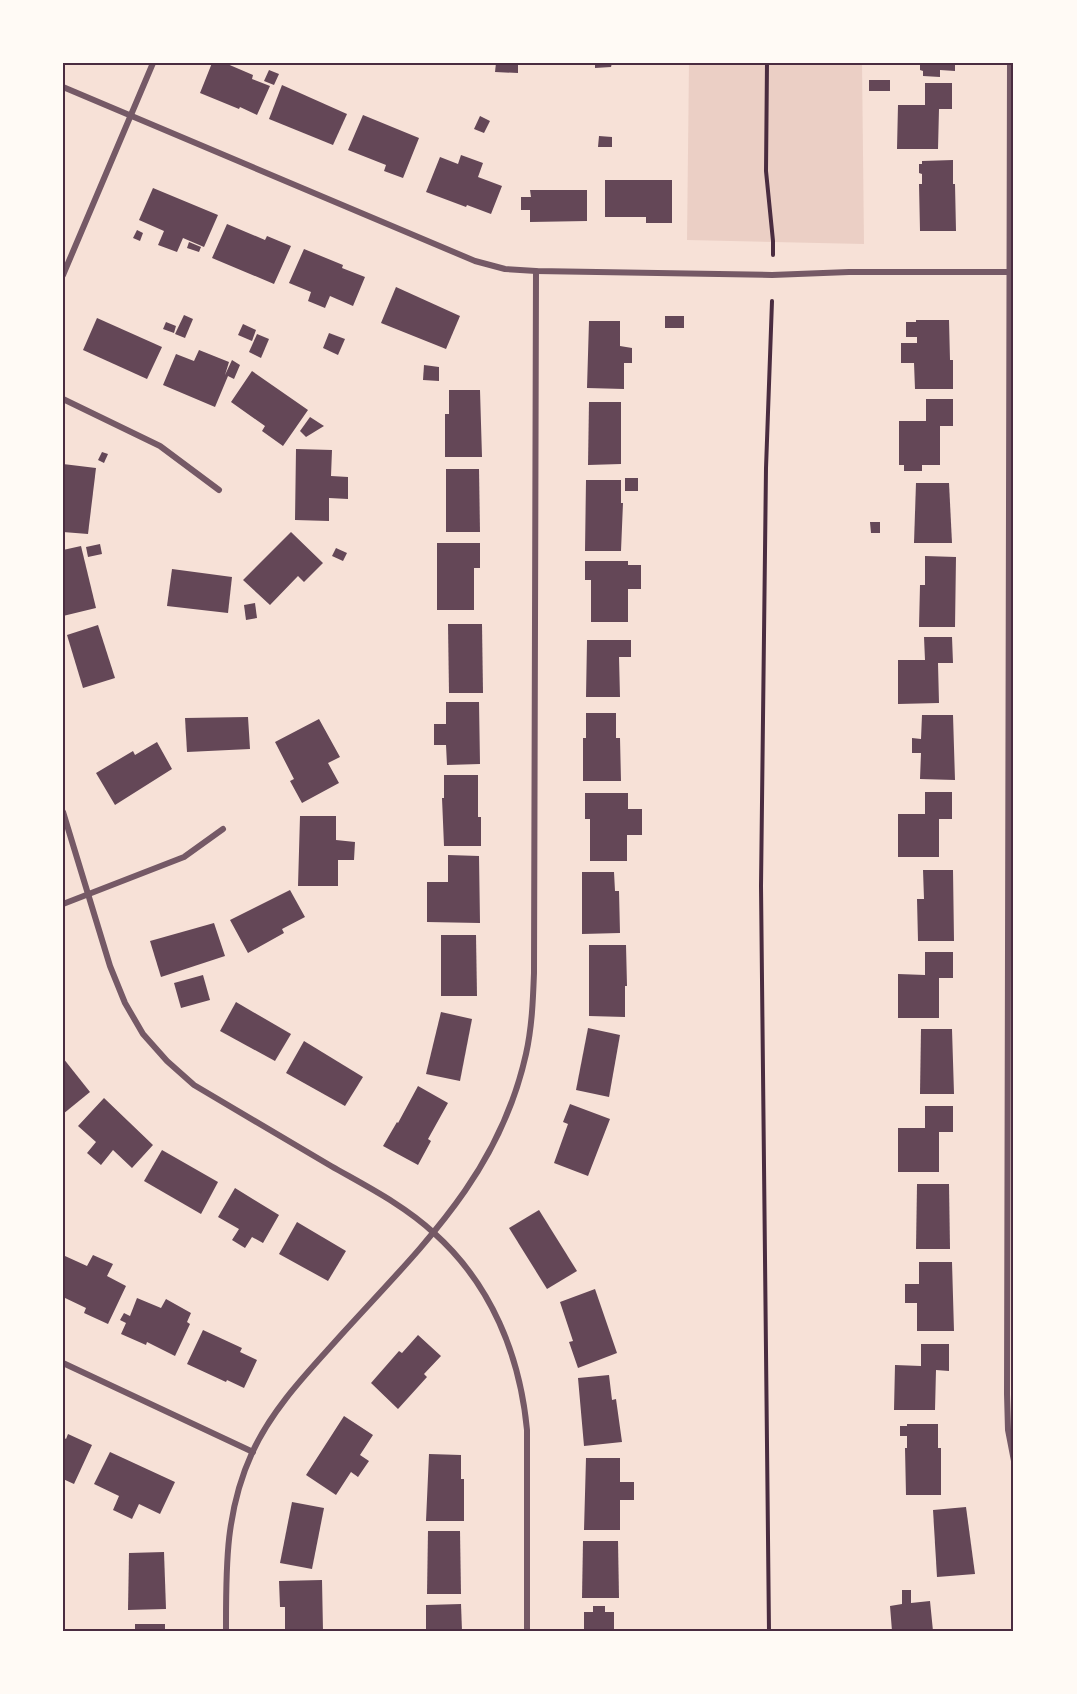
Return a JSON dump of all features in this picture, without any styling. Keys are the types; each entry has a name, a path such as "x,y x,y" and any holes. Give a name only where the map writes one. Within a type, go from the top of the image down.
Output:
{"street":[{"path":"63,275 153,63"},
{"path":"1010,63 1012,272 1006,1394 1008,1430 1014,1461"},
{"path":"63,87 475,261 505,269 772,275 849,272 1012,272"},
{"path":"226,1631 226,1552 230,1523 241,1479 252,1452 272,1417 299,1382 460,1201 477,1176 501,1131 524,1063 532,1013 534,973 536,271"},
{"path":"63,399 159,446 219,490"},
{"path":"63,812 110,966 125,1003 143,1034 166,1061 194,1084 399,1206 434,1232 455,1254 482,1289 504,1329 514,1357 524,1400 527,1430 527,1631"},
{"path":"63,904 184,857 223,829"},
{"path":"63,1364 252,1452"}],"path":[{"path":"767,63 766,171 773,255"},
{"path":"769,1631 761,886 766,468 772,301"}],"shaded area":[{"path":"689,63 862,63 864,244 687,240"}],"building":[{"path":"212,63 225,63 253,75 252,79 270,86 257,115 200,93"},
{"path":"496,63 518,63 518,73 495,72"},
{"path":"595,63 612,63 611,67 595,68"},
{"path":"920,63 955,63 955,71 940,70 940,77 923,76"},
{"path":"269,70 279,74 274,85 264,81"},
{"path":"869,80 890,80 890,91 869,91"},
{"path":"925,83 952,83 952,109 939,109 938,149 897,149 898,105 925,105"},
{"path":"282,85 347,114 333,145 269,119"},
{"path":"363,115 419,138 403,178 384,171 386,165 348,150"},
{"path":"480,116 490,121 484,133 474,129"},
{"path":"599,136 612,137 612,147 598,147"},
{"path":"461,155 483,163 478,177 502,186 491,214 426,192 440,157 458,164"},
{"path":"953,160 956,231 920,231 919,184 922,184 922,174 919,173 919,164 922,164 922,161"},
{"path":"605,180 672,180 672,223 646,223 646,217 605,217"},
{"path":"153,188 218,215 204,247 183,238 177,252 158,245 164,231 139,220"},
{"path":"530,190 587,190 587,221 530,222 530,210 521,210 521,197 531,197"},
{"path":"227,224 265,240 267,236 291,246 274,284 212,258"},
{"path":"137,230 143,233 140,241 133,238"},
{"path":"189,242 201,247 199,252 187,248"},
{"path":"304,249 365,277 353,306 330,296 325,308 308,301 311,292 289,283"},
{"path":"396,287 460,316 446,349 381,323"},
{"path":"184,315 193,319 185,338 175,334"},
{"path":"665,316 684,316 684,328 665,328"},
{"path":"97,318 162,347 147,379 83,350"},
{"path":"916,320 949,320 953,389 915,389 914,363 901,363 901,343 917,343 917,337 906,337 906,322 916,322"},
{"path":"589,321 620,321 620,346 632,348 632,363 624,363 624,389 587,388"},
{"path":"166,322 176,326 174,333 163,329"},
{"path":"243,324 256,330 252,341 238,335"},
{"path":"329,333 345,339 338,355 323,348"},
{"path":"257,334 269,339 261,358 249,352"},
{"path":"199,350 229,362 225,375 232,360 240,365 234,379 228,376 215,407 163,385 176,354 194,361"},
{"path":"424,365 439,367 439,381 423,380"},
{"path":"252,371 308,410 283,446 262,431 265,426 231,402"},
{"path":"449,390 480,390 482,457 445,457 445,414 449,414"},
{"path":"926,399 953,399 953,426 940,426 940,465 922,465 922,471 904,471 904,465 899,465 899,421 926,421"},
{"path":"589,402 621,402 621,464 588,465"},
{"path":"310,417 324,426 306,437 300,431"},
{"path":"296,449 332,450 331,476 348,477 348,499 329,498 329,521 295,520"},
{"path":"102,452 108,454 104,463 98,460"},
{"path":"63,464 96,468 88,534 63,532"},
{"path":"446,469 479,469 480,532 446,532"},
{"path":"625,478 638,478 638,491 625,491"},
{"path":"586,480 621,480 621,503 623,503 621,551 585,551"},
{"path":"916,483 949,483 952,543 914,543"},
{"path":"870,522 880,522 880,533 871,533"},
{"path":"291,532 323,563 304,582 298,576 270,605 243,580"},
{"path":"437,543 480,543 480,568 474,568 474,610 437,610"},
{"path":"100,544 102,554 88,557 86,547"},
{"path":"81,546 96,608 63,616 63,550"},
{"path":"336,548 347,553 343,561 332,556"},
{"path":"925,556 956,557 955,627 919,627 920,585 925,585"},
{"path":"585,561 628,561 628,565 641,565 641,589 628,589 628,622 591,622 591,580 585,580"},
{"path":"172,569 232,577 228,613 167,606"},
{"path":"255,603 257,618 246,620 244,605"},
{"path":"448,624 482,624 483,693 449,693"},
{"path":"98,625 115,678 83,688 67,635"},
{"path":"924,637 952,637 953,663 938,663 939,703 898,704 898,660 925,660"},
{"path":"587,640 631,640 631,657 619,657 620,697 586,697"},
{"path":"446,702 479,702 480,764 447,765 446,745 434,745 434,724 446,724"},
{"path":"586,713 616,713 616,738 620,738 621,781 583,781 583,738 586,738"},
{"path":"922,715 953,715 955,780 920,779 921,753 912,753 912,738 921,739"},
{"path":"248,717 250,749 187,752 185,718"},
{"path":"319,719 340,757 328,763 339,783 302,803 290,781 294,779 275,742"},
{"path":"157,742 172,769 115,805 96,773 133,751 135,755"},
{"path":"444,775 478,775 481,846 444,846 442,798 444,798"},
{"path":"925,792 952,792 952,819 939,819 939,857 898,857 898,814 925,814"},
{"path":"585,793 628,793 628,809 642,809 642,835 627,835 627,861 590,861 590,819 585,819"},
{"path":"300,816 336,816 336,840 355,842 354,860 338,860 338,886 298,886"},
{"path":"448,855 479,856 480,923 427,922 427,882 448,882"},
{"path":"923,870 953,870 954,941 918,941 917,899 924,899"},
{"path":"582,872 614,872 615,891 619,891 620,933 582,934"},
{"path":"290,890 305,917 282,929 284,933 248,953 230,920"},
{"path":"214,923 225,956 161,977 150,941"},
{"path":"441,935 476,935 477,996 441,996"},
{"path":"589,945 626,945 625,1017 589,1016"},
{"path":"925,952 953,952 953,978 939,978 939,1018 898,1018 898,974 925,975"},
{"path":"203,975 210,1000 181,1008 174,983"},
{"path":"236,1002 291,1034 275,1061 220,1031"},
{"path":"441,1012 472,1019 460,1081 426,1074"},
{"path":"588,1028 620,1035 609,1097 576,1090"},
{"path":"921,1029 952,1029 954,1094 920,1094"},
{"path":"304,1041 363,1077 345,1106 286,1073"},
{"path":"63,1058 90,1092 63,1114"},
{"path":"418,1086 448,1103 428,1139 431,1141 418,1165 383,1146"},
{"path":"104,1098 153,1145 132,1168 113,1150 101,1165 87,1153 96,1142 78,1126"},
{"path":"570,1104 610,1119 588,1176 554,1163 568,1124 563,1122"},
{"path":"925,1106 953,1106 953,1132 939,1132 939,1172 898,1172 898,1128 925,1128"},
{"path":"162,1150 218,1182 201,1214 144,1181"},
{"path":"917,1184 949,1184 950,1249 916,1249"},
{"path":"235,1188 279,1215 263,1243 252,1237 245,1248 232,1240 239,1229 218,1217"},
{"path":"539,1210 577,1271 547,1289 509,1228"},
{"path":"297,1222 346,1251 328,1281 279,1254"},
{"path":"93,1255 113,1264 107,1276 126,1286 108,1324 84,1313 86,1308 63,1297 63,1260 65,1256 87,1266"},
{"path":"919,1262 952,1262 954,1331 917,1331 917,1303 905,1303 905,1284 919,1284"},
{"path":"595,1289 617,1353 578,1368 569,1342 573,1341 560,1302"},
{"path":"137,1298 161,1308 166,1299 191,1313 187,1322 190,1324 175,1356 147,1342 146,1345 121,1334 126,1323 120,1320 124,1313 130,1316"},
{"path":"203,1330 242,1348 240,1352 257,1360 244,1388 187,1364"},
{"path":"418,1335 441,1356 424,1374 427,1377 398,1409 371,1383 399,1351 402,1353"},
{"path":"921,1344 949,1344 949,1371 936,1370 935,1410 894,1410 895,1365 921,1366"},
{"path":"609,1375 612,1400 616,1399 622,1442 584,1446 578,1378"},
{"path":"344,1416 373,1435 360,1455 369,1461 358,1477 351,1472 336,1495 306,1475"},
{"path":"907,1424 938,1424 938,1448 941,1448 941,1495 906,1495 907,1436 900,1436 900,1426 907,1426"},
{"path":"68,1434 92,1445 74,1484 63,1479 63,1437 66,1439"},
{"path":"110,1452 175,1482 160,1514 139,1504 132,1519 113,1510 119,1496 94,1484"},
{"path":"429,1454 461,1455 461,1479 464,1479 464,1521 426,1521"},
{"path":"586,1458 620,1458 620,1482 634,1482 634,1500 620,1500 620,1530 584,1530"},
{"path":"292,1502 324,1508 312,1569 280,1563"},
{"path":"966,1507 975,1574 937,1577 933,1510"},
{"path":"428,1531 460,1531 461,1594 427,1594"},
{"path":"583,1541 618,1541 619,1598 582,1598"},
{"path":"164,1552 166,1609 128,1610 129,1553"},
{"path":"322,1580 323,1631 285,1631 285,1607 280,1607 279,1581"},
{"path":"902,1590 911,1590 911,1603 930,1601 933,1631 892,1631 890,1606 902,1604"},
{"path":"461,1604 462,1631 426,1631 426,1605"},
{"path":"593,1606 605,1606 605,1612 614,1612 614,1631 584,1631 584,1612 593,1612"},
{"path":"135,1624 165,1624 165,1631 135,1631"}]}
